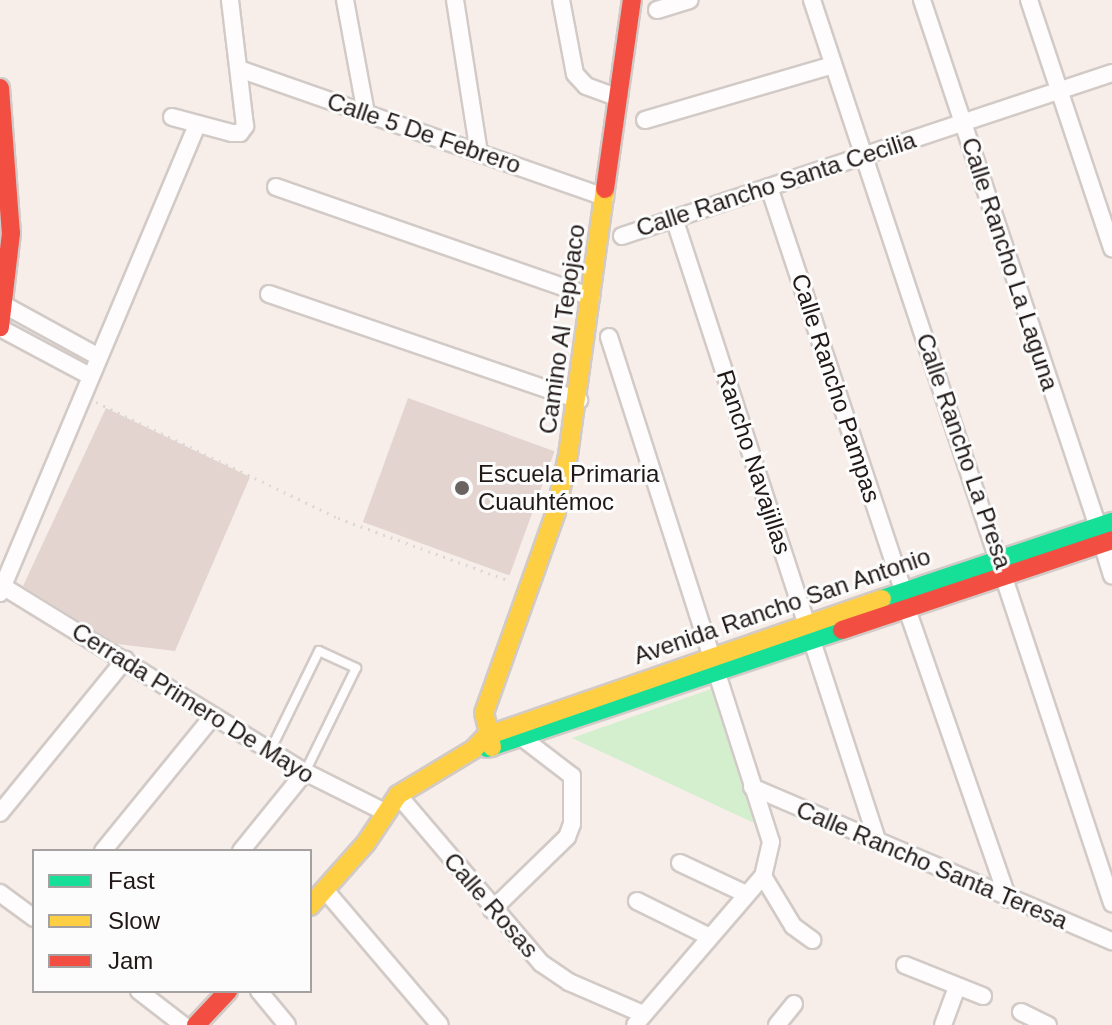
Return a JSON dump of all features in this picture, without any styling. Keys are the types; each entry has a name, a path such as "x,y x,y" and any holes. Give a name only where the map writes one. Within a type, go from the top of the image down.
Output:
{"street":[{"path":"172,117 240,133 245,126 242,70 230,0"},
{"path":"345,0 366,113"},
{"path":"455,0 479,153"},
{"path":"561,0 575,74 586,86 619,98"},
{"name":"Camino Al Tepojaco","path":"484,744 484,713 556,512 579,400 632,0"},
{"path":"657,10 690,0"},
{"name":"Calle Rancho La Presa","path":"812,0 1004,567 1112,903"},
{"name":"Calle Rancho La Laguna","path":"922,0 1106,533 1112,575"},
{"path":"1029,0 1112,248"},
{"path":"645,120 833,65"},
{"name":"Calle 5 De Febrero","path":"242,70 605,197"},
{"name":"Calle Rancho Santa Cecilia","path":"622,236 1112,73"},
{"path":"1,99 6,306 0,327 90,376"},
{"path":"2,590 97,356 197,125"},
{"path":"276,187 591,297"},
{"name":"Calle Rancho Pampas","path":"769,187 903,590"},
{"name":"Rancho Navajillas","path":"674,218 878,843"},
{"path":"269,294 579,400"},
{"path":"6,306 97,356"},
{"path":"609,337 714,675 771,842 763,876 639,1020"},
{"name":"Avenida Rancho San Antonio","path":"312,904 398,795 484,744 708,656 907,609 1004,567 1106,533"},
{"name":"Avenida Rancho San Antonio","path":"515,732 714,675 903,590 1004,567"},
{"name":"Cerrada Primero De Mayo","path":"2,590 125,660 305,772 385,812"},
{"path":"907,609 1008,899"},
{"path":"0,813 125,660"},
{"path":"105,849 213,716"},
{"path":"492,910 567,837 572,824 572,776 563,764 515,732"},
{"path":"243,849 305,772"},
{"name":"Calle Rancho Santa Teresa","path":"752,787 1112,941"},
{"name":"Calle Rosas","path":"398,795 492,910 541,963 639,1020"},
{"path":"680,863 746,894"},
{"path":"763,876 793,926 812,940"},
{"path":"325,890 440,1025"},
{"path":"0,893 32,917"},
{"path":"637,901 710,937"},
{"path":"905,965 983,996"},
{"path":"943,1025 957,987"},
{"path":"142,993 183,1025"},
{"path":"196,1025 226,993"},
{"path":"261,993 287,1025"},
{"path":"777,1025 794,1004"},
{"path":"1021,1012 1047,1025"}],"lane":[{"path":"271,749 319,651 356,668 305,772"}],"path":[{"path":"82,394 338,518 529,588"}],"green space":[{"path":"711,689 754,823 572,738"}],"building":[{"name":"Escuela Primaria Cuauhtémoc","path":"408,398 555,451 509,575 363,522"},
{"path":"106,408 250,477 175,651 117,644 23,586"}],"traffic: fast":[{"path":"882,599 1112,522"},
{"path":"487,748 842,630"}],"traffic: slow":[{"path":"492,747 484,713 556,512 568,455 605,189"},
{"path":"312,904 366,843 398,795 474,749 486,736 882,599"}],"traffic: jam":[{"path":"605,189 632,0"},
{"path":"0,88 11,233 0,327"},
{"path":"842,630 1112,540"},
{"path":"196,1025 226,993"}],"place":[{"name":"Escuela Primaria Cuauhtémoc","path":"462,488"}]}
